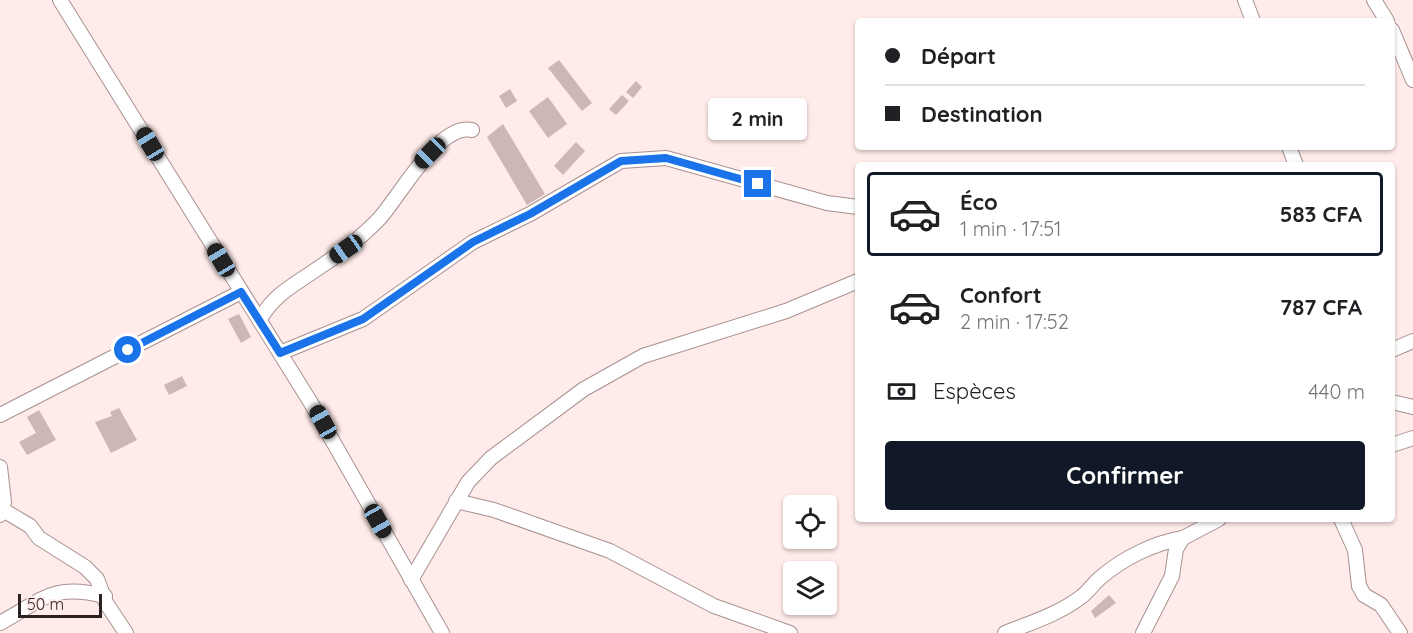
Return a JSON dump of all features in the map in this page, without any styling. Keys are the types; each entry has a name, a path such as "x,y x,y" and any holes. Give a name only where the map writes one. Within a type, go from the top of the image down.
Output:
{"street":[{"path":"60,0 260,319 442,633"},
{"path":"1245,0 1252,18"},
{"path":"1374,0 1385,18"},
{"path":"1395,37 1413,80"},
{"path":"260,319 280,293 346,249 379,219 404,182 430,153 458,131 472,130"},
{"path":"280,353 363,319 473,242 530,214 621,161 666,158 827,203 855,207"},
{"path":"411,580 468,482 491,458 584,389 621,367 691,339 726,332 786,311 855,282"},
{"path":"0,415 241,292"},
{"path":"1395,349 1413,341"},
{"path":"1395,403 1413,407"},
{"path":"1395,444 1413,438"},
{"path":"0,467 2,512 30,526 39,538 85,567 97,579 106,603 126,633"},
{"path":"456,501 494,510 610,551 714,606 790,633"},
{"path":"1005,633 1062,609 1082,597 1102,576 1135,555 1161,542 1183,538 1213,522"},
{"path":"1342,522 1355,550 1359,586 1364,595 1381,605 1400,633"},
{"path":"1143,633 1172,576 1176,549 1183,538"},
{"path":"0,623 62,590 105,596"}],"building":[{"path":"559,60 592,103 582,111 548,68"},
{"path":"636,81 642,87 633,98 626,92"},
{"path":"510,89 517,101 506,108 499,96"},
{"path":"622,95 629,101 616,115 609,109"},
{"path":"548,97 567,124 548,138 529,111"},
{"path":"503,124 545,194 527,205 487,137"},
{"path":"576,142 585,151 563,175 554,166"},
{"path":"239,314 251,337 241,343 228,319"},
{"path":"182,376 187,386 169,395 164,385"},
{"path":"119,408 137,440 111,453 95,422 112,416 110,412"},
{"path":"39,410 56,440 27,455 19,442 36,433 27,417"},
{"path":"1109,595 1116,603 1095,618 1091,611"}],"route":[{"path":"128,350 212,309 241,292 280,353 314,337 363,319 473,242 530,214 621,161 666,158 758,184"}]}
